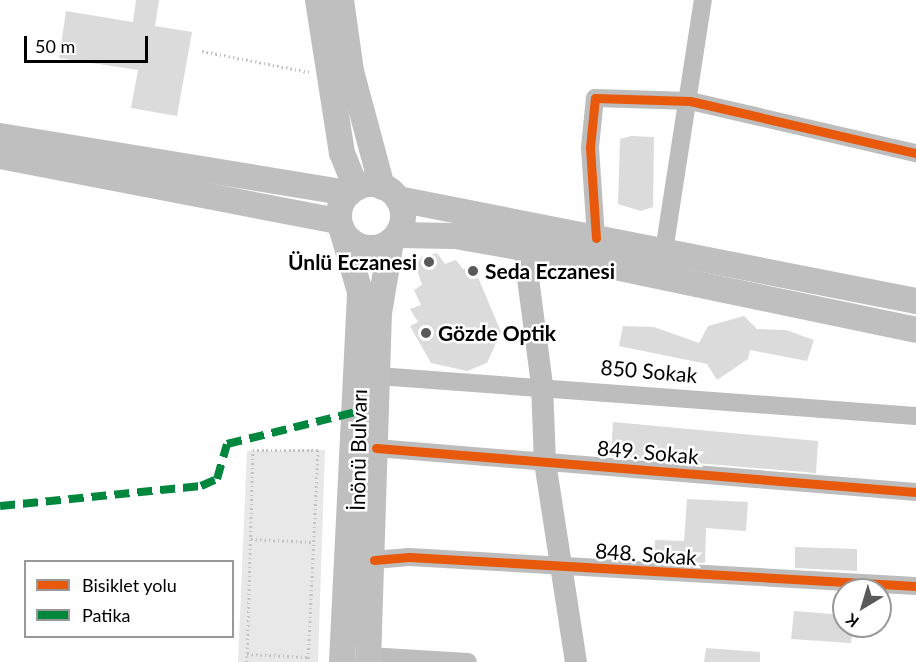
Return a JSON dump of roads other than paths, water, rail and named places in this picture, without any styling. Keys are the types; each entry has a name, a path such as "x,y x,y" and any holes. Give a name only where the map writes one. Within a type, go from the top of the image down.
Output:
{"main road":[{"path":"318,0 328,76 342,153 352,190 341,226"},
{"path":"341,0 353,83 390,193 403,217 394,238"},
{"path":"0,136 352,190 390,193 596,238 916,301"},
{"path":"0,156 341,226 365,247 394,238 456,236 524,248 916,330"},
{"name":"İnönü Bulvarı","path":"341,226 360,292 342,662"},
{"name":"İnönü Bulvarı","path":"368,659 374,560 380,304 394,238"}],"street":[{"path":"664,251 690,101 703,0"},
{"path":"596,238 590,147 595,98 690,101 916,153"},
{"path":"524,248 542,385 545,462 563,566 576,662"},
{"name":"850 Sokak","path":"378,376 542,385 916,416"},
{"name":"849. Sokak","path":"376,448 916,492"},
{"name":"848. Sokak","path":"374,560 409,557 916,586"},
{"path":"368,659 468,662"}],"place":[{"name":"Ünlü Eczanesi","path":"429,262"},
{"name":"Seda Eczanesi","path":"473,271"},
{"name":"Gözde Optik","path":"426,333"}]}
